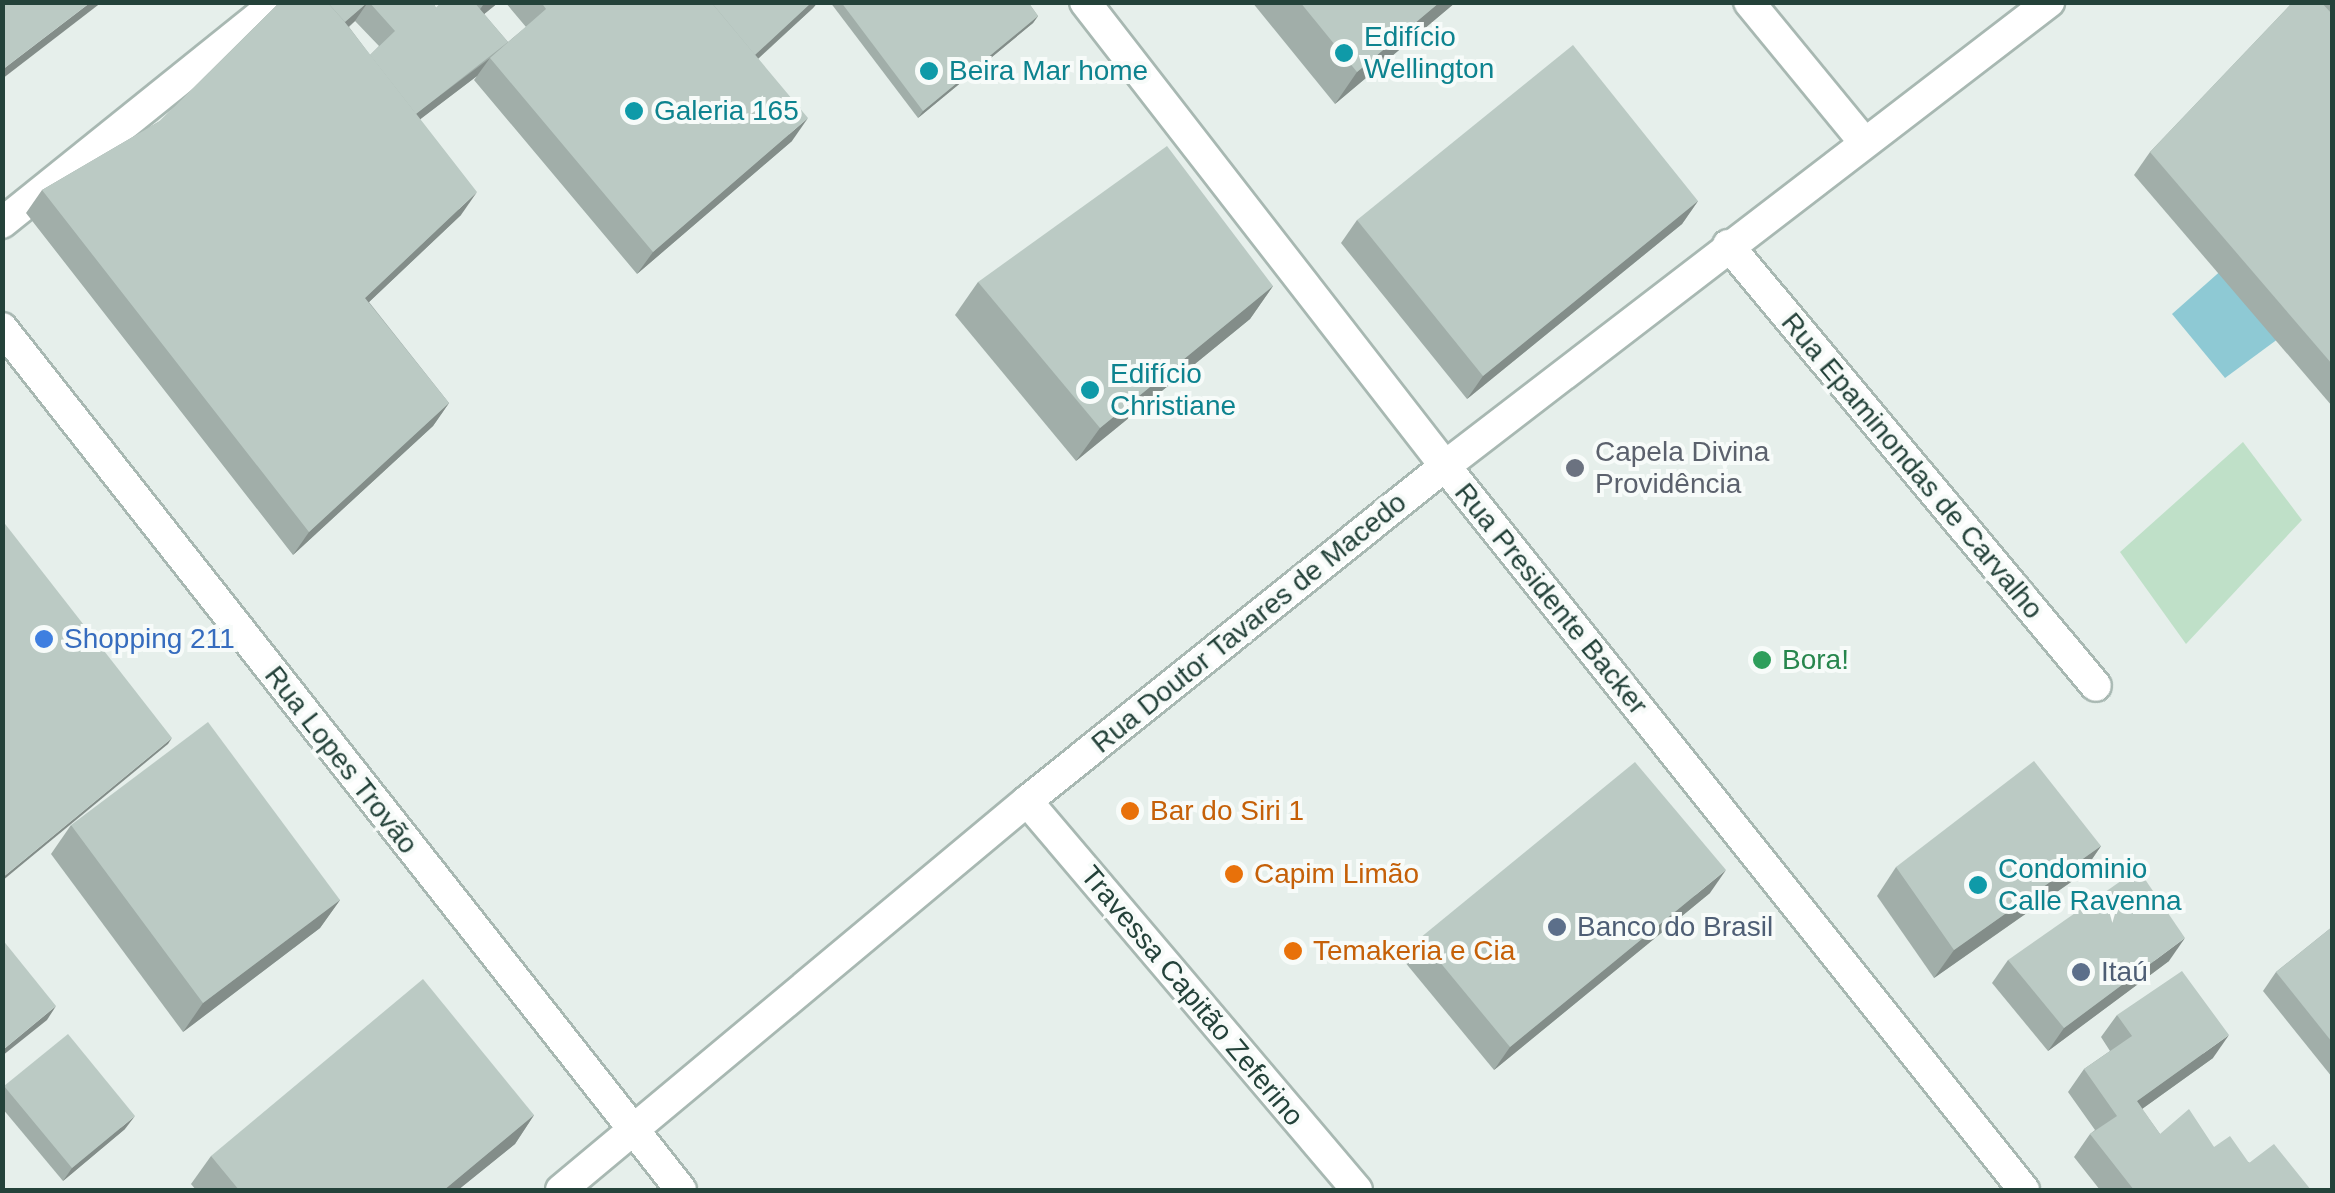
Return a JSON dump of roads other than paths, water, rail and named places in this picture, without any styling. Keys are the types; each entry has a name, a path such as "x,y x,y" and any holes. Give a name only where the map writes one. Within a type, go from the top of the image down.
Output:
{"street":[{"path":"2,223 278,2"},
{"name":"Rua Presidente Backer","path":"1085,2 1445,466 2024,1190"},
{"path":"1749,2 1864,142"},
{"name":"Rua Doutor Tavares de Macedo","path":"561,1190 1027,801 1445,466 2048,2"},
{"name":"Rua Epaminondas de Carvalho","path":"1728,245 2096,686"},
{"name":"Rua Lopes Trovão","path":"2,328 681,1190"},
{"name":"Travessa Capitão Zeferino","path":"1027,801 1358,1190"}],"water":[{"path":"2224,268 2286,333 2225,378 2172,314"}],"place":[{"name":"Edifício Wellington","path":"1344,53"},
{"name":"Beira Mar home","path":"929,71"},
{"name":"Galeria 165","path":"634,111"},
{"name":"Edifício Christiane","path":"1090,390"},
{"name":"Capela Divina Providência","path":"1575,468"},
{"name":"Shopping 211","path":"44,639"},
{"name":"Bora!","path":"1762,660"},
{"name":"Bar do Siri 1","path":"1130,811"},
{"name":"Capim Limão","path":"1234,874"},
{"name":"Condominio Calle Ravenna","path":"1978,885"},
{"name":"Banco do Brasil","path":"1557,927"},
{"name":"Temakeria e Cia","path":"1293,951"},
{"name":"Itaú","path":"2081,972"}]}
